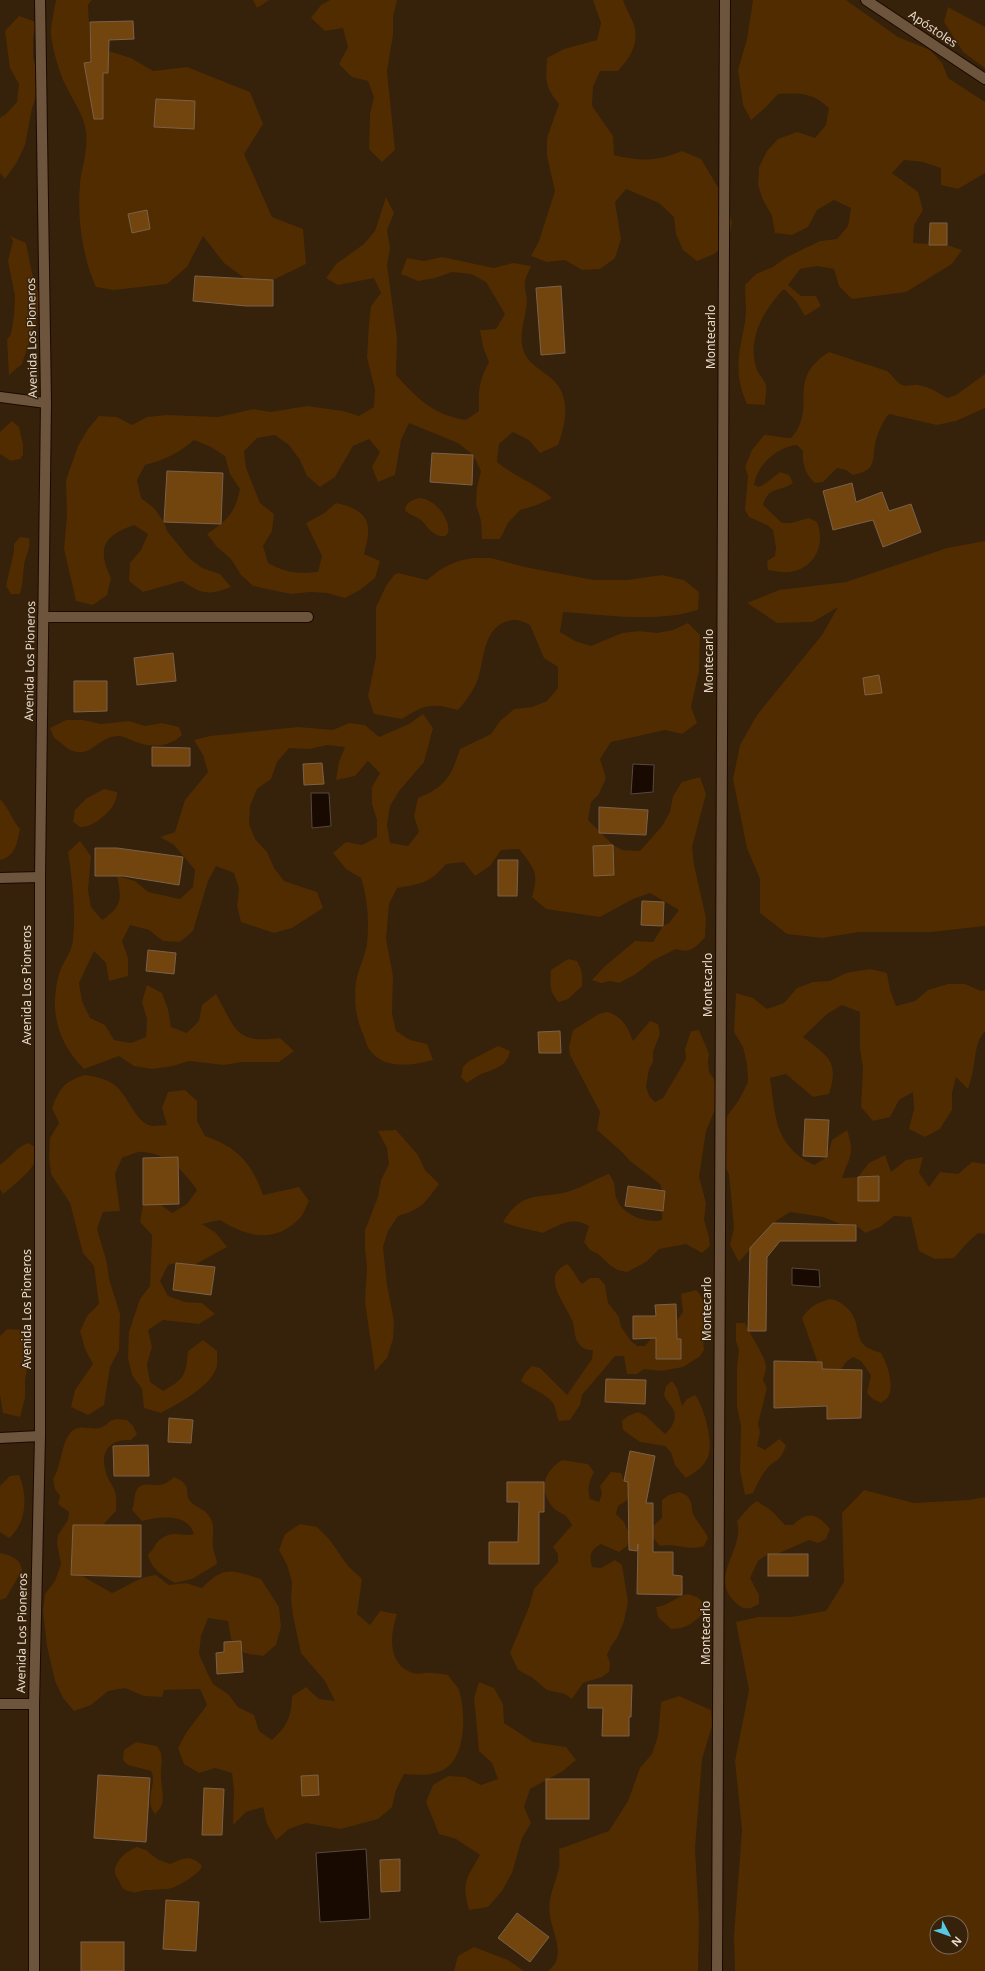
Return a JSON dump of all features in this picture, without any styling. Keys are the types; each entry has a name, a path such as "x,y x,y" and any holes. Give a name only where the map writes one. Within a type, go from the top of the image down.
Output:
{"street":[{"name":"Avenida Los Pioneros","path":"34,1971 34,1704 40,1436 40,877 46,403 40,0"},
{"name":"Montecarlo","path":"717,1971 725,0"},
{"name":"Apóstoles","path":"866,0 985,79"},
{"path":"0,397 46,403"},
{"path":"43,617 308,617"},
{"path":"0,878 40,877"},
{"path":"0,1438 40,1436"},
{"path":"0,1704 34,1704"}],"shaded area":[{"path":"56,0 92,0 88,5 90,41 99,48 131,58 153,71 187,67 250,92 263,124 244,154 272,217 303,229 306,264 273,280 247,280 224,263 203,236 187,267 167,284 114,290 96,287 84,250 79,210 80,183 86,152 86,132 81,114 58,67 54,50 51,30"},
{"path":"253,0 269,0 257,8"},
{"path":"330,0 397,0 393,17 393,35 387,71 395,150 382,162 369,149 370,114 374,97 368,81 352,77 339,64 348,47 343,28 325,31 311,18 321,5"},
{"path":"593,0 623,0 635,27 636,34 634,47 623,65 618,71 600,71 593,87 592,106 613,136 614,155 632,159 657,159 682,151 701,159 727,204 732,222 729,242 714,254 697,261 683,250 676,234 674,217 659,203 626,189 615,202 621,239 615,258 600,269 582,270 565,260 547,262 531,256 539,241 555,191 547,156 547,138 559,104 548,88 546,72 547,58 564,49 597,40 601,23"},
{"path":"753,0 846,0 898,37 930,50 942,63 948,78 985,102 985,173 958,189 941,185 941,168 923,162 904,160 892,173 918,192 923,210 914,225 913,243 947,245 962,250 952,264 906,292 852,299 839,286 834,269 817,266 800,269 788,285 801,296 816,296 821,306 805,316 796,301 784,289 764,316 755,336 754,359 757,370 766,386 765,405 747,404 740,383 738,363 746,317 745,285 756,274 773,267 787,257 820,241 837,239 848,226 851,208 834,200 817,210 808,227 792,235 775,233 772,216 763,200 758,185 759,167 767,151 778,139 797,132 815,138 826,125 829,108 811,96 799,94 778,94 751,120 743,105 738,70 747,39"},
{"path":"948,7 985,27 985,68 963,52 944,22"},
{"path":"19,16 36,22 33,39 33,57 38,74 38,91 32,108 25,145 17,162 5,179 0,173 0,118 17,102 19,84 10,68 5,31"},
{"path":"386,197 394,213 387,230 390,248 387,265 397,338 396,375 419,398 435,410 454,418 466,420 479,411 480,386 489,362 483,347 480,330 496,329 505,314 486,282 471,274 452,272 435,278 418,281 401,274 407,258 424,261 442,257 494,268 513,263 531,266 525,281 527,301 522,329 523,349 531,362 558,385 565,401 565,418 558,445 540,453 529,440 513,432 499,444 497,462 539,488 552,498 537,505 520,510 508,523 500,539 482,539 481,521 476,504 477,487 481,471 473,455 458,443 409,423 401,440 395,475 378,482 372,467 380,452 369,439 353,446 335,477 320,487 307,476 300,460 289,445 275,435 257,438 244,451 246,468 260,503 274,514 272,531 263,546 268,563 292,572 318,572 322,556 306,523 323,514 336,503 347,506 362,514 368,526 367,543 364,554 380,561 375,578 360,590 345,598 327,593 309,592 291,594 253,586 241,575 231,559 217,547 207,534 220,525 233,511 240,489 230,474 225,456 211,447 194,440 171,456 145,465 137,480 141,498 154,508 164,522 167,531 189,558 202,568 220,574 231,587 216,592 205,592 195,589 182,581 143,592 129,581 130,563 141,550 148,534 134,525 115,534 106,544 104,559 111,578 107,595 93,605 76,601 64,549 67,515 66,480 78,446 88,429 99,416 117,417 132,425 147,417 167,415 218,417 254,409 270,412 307,406 343,411 359,416 374,407 375,390 367,357 369,323 371,306 381,293 374,278 338,285 326,278 336,264 364,244 375,231"},
{"path":"10,236 26,243 33,278 39,295 38,314 22,364 9,375 7,340 11,334 15,296 8,261 13,241"},
{"path":"829,352 887,371 900,384 907,386 922,386 947,398 956,395 985,374 985,408 956,421 937,425 889,414 877,436 870,467 861,473 853,475 846,470 837,468 823,482 815,483 809,476 803,460 803,451 797,445 790,446 775,453 759,471 754,485 759,487 780,472 789,475 793,483 771,492 765,499 763,505 782,523 791,523 809,518 817,522 820,539 816,554 806,566 799,570 790,572 768,570 767,561 775,556 776,548 773,530 767,525 749,517 745,510 748,476 745,467 752,450 764,435 791,438 799,427 802,416 805,384 808,373 816,363"},
{"path":"12,421 19,427 23,444 23,455 20,459 11,461 0,454 0,432"},
{"path":"421,498 430,501 438,507 443,514 447,522 448,529 447,534 444,536 434,533 420,520 405,510 410,501"},
{"path":"20,537 29,538 29,548 24,565 20,594 11,594 6,586 14,551 14,544"},
{"path":"985,541 985,926 932,932 859,932 822,938 787,934 760,913 760,879 747,848 733,779 740,745 757,715 822,635 838,607 813,622 777,623 747,603 779,590 846,582 947,548"},
{"path":"491,558 525,567 594,580 627,580 662,575 684,580 699,592 698,610 682,614 631,617 563,612 560,632 575,641 591,646 622,633 639,631 657,633 673,630 688,623 700,635 699,671 691,707 697,723 682,734 665,730 611,742 600,759 606,778 599,794 591,802 588,820 613,845 622,850 640,851 662,826 670,812 673,796 682,782 700,777 706,794 692,847 694,865 706,918 705,937 693,949 686,951 676,949 652,961 636,974 619,983 610,981 601,983 592,980 604,967 635,941 653,942 663,926 669,923 679,910 650,893 633,899 600,917 546,909 532,897 535,882 534,872 529,862 519,849 501,850 490,866 475,876 464,862 446,864 435,875 424,882 397,888 389,904 386,939 393,976 392,1013 396,1031 410,1040 427,1044 433,1060 416,1064 398,1065 382,1060 375,1056 368,1047 358,1019 356,1007 356,982 366,949 368,935 365,894 361,878 346,869 333,853 346,842 362,845 377,837 377,820 372,804 372,787 380,773 368,761 355,776 336,780 339,762 345,747 328,745 309,749 289,748 277,762 271,779 257,789 250,806 249,824 255,839 267,852 274,868 284,881 317,892 323,908 292,928 274,933 241,922 237,906 239,889 234,873 216,866 208,881 193,931 180,942 163,941 149,930 130,925 122,941 128,958 128,976 109,981 106,963 94,951 79,983 82,1001 90,1018 105,1025 114,1040 131,1043 146,1037 147,1019 142,1002 147,985 162,993 168,1009 171,1027 187,1033 199,1021 202,1005 216,994 233,1025 238,1031 253,1039 280,1038 294,1051 279,1062 242,1062 224,1065 189,1061 173,1066 152,1069 134,1066 119,1056 84,1069 67,1048 55,1013 56,987 62,965 71,949 74,929 74,907 68,852 80,841 91,856 88,890 91,907 102,920 113,911 119,902 120,891 117,876 135,881 148,892 180,899 193,887 195,870 174,845 160,837 175,832 185,800 208,772 203,755 194,740 210,736 298,727 333,730 349,723 365,725 379,737 409,724 423,714 433,728 424,762 399,791 390,806 387,825 390,843 408,846 419,832 414,816 418,798 435,790 446,780 460,749 491,734 500,721 514,709 532,707 547,701 558,688 558,667 544,658 530,625 513,620 503,623 496,628 491,635 484,652 478,679 470,695 458,710 441,706 429,706 417,710 402,719 374,714 368,696 376,657 376,607 386,586 394,575 398,573 427,580 438,571 449,565 461,560"},
{"path":"66,720 83,720 101,724 129,721 145,726 162,723 179,727 182,735 172,742 154,746 142,744 121,736 112,737 93,748 83,752 77,752 70,750 54,738 50,728"},
{"path":"633,764 654,765 653,792 631,794"},
{"path":"104,789 117,792 114,804 104,816 98,821 86,826 80,827 73,822 75,810 87,798"},
{"path":"311,793 329,793 331,826 312,828"},
{"path":"0,799 20,829 17,844 13,852 0,860"},
{"path":"568,959 577,961 579,964 582,973 582,986 568,999 559,1002 553,995 551,988 551,970"},
{"path":"870,969 887,973 890,990 896,1006 915,1001 928,990 948,984 965,984 981,991 985,990 985,1031 979,1040 968,1089 956,1077 952,1093 952,1110 940,1129 925,1137 909,1129 914,1109 913,1092 899,1100 890,1117 873,1121 861,1107 863,1068 860,1049 860,1012 842,1005 827,1014 803,1037 825,1054 832,1066 832,1083 829,1094 813,1097 786,1074 770,1078 779,1129 791,1149 814,1165 827,1157 832,1140 847,1130 851,1150 842,1178 858,1177 869,1163 885,1155 891,1172 906,1160 923,1157 919,1173 929,1187 940,1172 958,1174 972,1162 985,1164 985,1234 978,1233 954,1258 935,1259 919,1251 911,1217 894,1216 880,1227 865,1233 856,1225 840,1224 823,1217 790,1212 773,1223 739,1262 730,1245 734,1228 729,1174 719,1157 727,1116 739,1100 748,1082 747,1064 743,1047 734,1032 736,993 753,998 767,1009 784,1003 797,988 813,982 830,981 846,973"},
{"path":"607,1012 617,1016 624,1023 633,1041 650,1021 658,1024 660,1034 653,1052 653,1062 649,1069 646,1087 649,1096 655,1102 663,1098 682,1066 686,1058 685,1049 691,1031 699,1030 709,1054 709,1072 714,1079 718,1096 717,1105 706,1131 699,1177 706,1203 704,1220 710,1246 702,1253 686,1244 659,1249 646,1262 627,1272 618,1270 611,1266 598,1254 590,1250 584,1242 589,1226 583,1223 566,1223 543,1233 503,1222 518,1204 526,1199 573,1190 609,1174 612,1178 617,1200 625,1210 636,1217 650,1221 662,1220 663,1193 660,1184 630,1161 597,1130 600,1112 570,1055 569,1047 573,1030 599,1014"},
{"path":"498,1046 510,1051 509,1056 501,1066 480,1075 467,1083 461,1077 463,1067 469,1061"},
{"path":"85,1075 102,1079 114,1084 121,1091 137,1115 147,1124 152,1126 167,1125 162,1108 168,1092 185,1090 197,1101 197,1121 205,1136 226,1145 242,1158 254,1174 263,1195 299,1187 309,1201 300,1218 281,1232 271,1235 251,1234 240,1231 220,1220 202,1224 216,1233 227,1247 194,1265 176,1263 168,1265 160,1281 168,1296 185,1302 202,1303 215,1314 199,1324 163,1320 148,1330 152,1347 147,1364 150,1382 163,1391 176,1383 185,1371 188,1351 203,1340 217,1351 217,1363 216,1369 206,1383 192,1395 161,1413 144,1408 142,1389 132,1375 128,1358 129,1332 140,1299 150,1286 152,1235 140,1222 143,1205 156,1201 172,1213 187,1204 197,1190 181,1170 167,1160 151,1153 143,1152 135,1153 122,1158 115,1174 120,1211 103,1212 97,1229 107,1263 109,1279 120,1314 119,1350 110,1367 104,1405 88,1415 71,1407 75,1390 93,1364 85,1349 80,1331 87,1316 99,1304 94,1266 83,1253 70,1203 51,1174 49,1156 50,1138 59,1123 52,1108 55,1101 60,1090 67,1083"},
{"path":"396,1130 418,1155 425,1170 439,1184 422,1205 412,1211 398,1216 388,1231 383,1247 387,1285 394,1321 393,1339 387,1358 375,1371 365,1302 367,1267 365,1230 378,1197 381,1180 389,1164 387,1148 378,1131"},
{"path":"28,1143 35,1147 35,1162 22,1177 3,1194 0,1189 0,1165"},
{"path":"567,1264 582,1284 590,1278 599,1278 605,1285 608,1303 619,1317 621,1327 631,1341 637,1346 645,1346 657,1332 673,1326 683,1312 681,1294 696,1290 701,1296 705,1310 704,1350 699,1357 683,1367 662,1371 644,1369 637,1374 627,1374 624,1356 615,1356 582,1395 580,1405 570,1420 559,1421 551,1400 521,1381 525,1373 532,1366 540,1368 567,1395 592,1359 593,1350 584,1348 577,1342 572,1320 560,1298 555,1283 555,1275 559,1269"},
{"path":"792,1268 819,1270 820,1287 792,1285"},
{"path":"830,1299 840,1303 851,1312 856,1322 861,1341 870,1349 881,1353 883,1357 888,1368 891,1387 888,1397 881,1403 873,1399 867,1393 871,1375 861,1361 853,1357 846,1362 840,1371 820,1369 802,1318 814,1306"},
{"path":"736,1323 745,1323 766,1363 766,1370 763,1380 767,1388 758,1424 760,1432 757,1446 765,1450 779,1439 786,1445 782,1455 769,1466 753,1493 745,1495 740,1470 741,1426 737,1406 737,1368 739,1350 736,1341"},
{"path":"7,1329 24,1330 31,1345 25,1380 25,1398 20,1417 3,1413 0,1395 0,1336"},
{"path":"672,1381 677,1388 682,1406 687,1399 695,1395 702,1407 709,1434 710,1451 706,1461 686,1478 675,1465 671,1452 665,1446 640,1442 623,1430 622,1421 628,1416 638,1412 646,1416 665,1434 667,1432 673,1424 675,1414 664,1395 666,1386"},
{"path":"112,1420 127,1420 133,1426 137,1434 131,1440 115,1442 106,1450 104,1456 105,1470 116,1494 116,1511 103,1525 86,1529 74,1563 84,1577 112,1593 138,1580 156,1575 169,1585 186,1583 202,1588 216,1576 229,1572 243,1573 261,1579 279,1607 281,1627 276,1645 263,1656 244,1653 231,1639 228,1621 208,1618 201,1636 199,1654 213,1684 228,1694 238,1707 254,1715 259,1731 272,1740 282,1730 288,1720 291,1710 292,1696 306,1687 319,1699 335,1701 325,1681 301,1653 293,1616 291,1599 292,1582 287,1565 279,1550 285,1534 300,1524 317,1527 329,1539 348,1566 362,1579 357,1614 370,1625 380,1611 397,1614 392,1640 395,1656 399,1663 405,1669 413,1673 438,1673 448,1675 458,1688 463,1711 462,1735 460,1747 456,1757 450,1765 441,1771 432,1774 404,1774 396,1790 392,1807 378,1819 341,1829 306,1823 289,1829 276,1840 267,1824 263,1807 246,1812 233,1825 234,1790 232,1773 215,1768 199,1773 184,1764 178,1748 186,1733 207,1705 200,1689 164,1690 162,1697 144,1696 125,1688 108,1691 91,1705 74,1711 63,1698 55,1681 47,1646 43,1610 45,1594 55,1581 61,1564 57,1544 58,1535 68,1520 69,1512 58,1504 60,1496 55,1489 53,1479 56,1474 64,1445 70,1433 78,1428 99,1428 105,1426"},
{"path":"562,1460 588,1464 594,1472 589,1485 590,1499 599,1502 602,1494 600,1486 611,1472 621,1473 624,1481 629,1483 632,1493 626,1501 618,1506 616,1514 624,1522 631,1537 627,1546 619,1552 601,1544 591,1554 592,1567 601,1568 615,1560 622,1565 628,1602 624,1621 617,1638 607,1655 610,1663 609,1672 602,1677 583,1683 572,1699 565,1694 547,1690 533,1678 518,1670 510,1653 529,1607 534,1589 558,1562 558,1554 553,1547 572,1525 567,1517 554,1509 545,1493 544,1487 547,1475"},
{"path":"19,1475 24,1491 24,1508 19,1525 9,1538 0,1532 0,1486 10,1476"},
{"path":"174,1477 182,1481 187,1487 187,1494 192,1503 204,1510 211,1519 213,1529 213,1548 217,1564 192,1579 175,1583 154,1567 148,1554 163,1537 175,1534 194,1534 190,1527 179,1519 172,1518 156,1518 142,1521 132,1510 137,1489 143,1485 162,1485"},
{"path":"864,1490 914,1503 969,1500 985,1497 985,1971 735,1971 734,1935 742,1830 735,1761 749,1690 736,1622 758,1617 791,1617 826,1611 844,1582 842,1513"},
{"path":"679,1492 689,1498 693,1514 708,1538 704,1546 698,1548 687,1548 671,1545 660,1546 650,1534 653,1526 662,1518 662,1500 669,1495"},
{"path":"757,1501 772,1511 785,1525 793,1525 803,1517 813,1516 821,1520 830,1529 826,1539 818,1543 809,1540 777,1554 768,1554 758,1561 750,1578 759,1595 759,1604 750,1608 743,1608 728,1594 725,1584 726,1574 736,1542 738,1532 737,1521 750,1506"},
{"path":"0,1553 11,1556 17,1560 20,1563 22,1570 6,1598 0,1600"},
{"path":"688,1594 697,1597 704,1603 704,1612 689,1625 671,1629 658,1617 656,1607 665,1605"},
{"path":"479,1682 494,1688 503,1704 504,1723 533,1742 566,1747 576,1760 563,1771 530,1789 524,1807 531,1823 522,1838 512,1873 502,1891 488,1907 469,1910 466,1893 467,1881 480,1855 456,1839 439,1834 426,1802 433,1785 448,1776 465,1777 481,1785 498,1779 492,1763 479,1751 474,1698"},
{"path":"679,1696 711,1710 712,1726 702,1759 695,1849 699,1919 698,1971 548,1971 554,1965 558,1952 549,1909 550,1897 559,1868 559,1849 609,1831 628,1801 640,1768 652,1754 658,1736 661,1702"},
{"path":"136,1742 157,1746 161,1753 163,1801 159,1810 155,1814 150,1803 153,1781 151,1771 128,1765 123,1760 124,1750"},
{"path":"137,1847 146,1850 157,1859 170,1864 187,1858 198,1862 202,1866 193,1876 175,1887 133,1893 121,1886 115,1875 115,1868 122,1856"},
{"path":"366,1849 370,1919 320,1922 316,1853"},
{"path":"474,1947 508,1960 524,1971 454,1971 458,1956"}],"building":[{"path":"133,21 134,39 109,40 108,73 103,73 103,119 94,119 84,63 91,62 90,22"},
{"path":"156,99 195,101 194,129 154,127"},
{"path":"147,210 150,229 132,233 128,214"},
{"path":"930,223 947,223 947,245 929,245"},
{"path":"195,276 273,280 273,306 246,306 193,301"},
{"path":"561,286 565,353 541,355 536,288"},
{"path":"432,453 473,455 472,485 430,482"},
{"path":"167,471 223,473 221,524 164,522"},
{"path":"852,483 856,502 882,492 889,511 911,504 921,532 883,547 873,520 833,530 823,491"},
{"path":"173,653 176,681 137,685 134,658"},
{"path":"879,675 882,693 865,695 863,678"},
{"path":"74,681 107,681 107,711 74,712"},
{"path":"152,747 190,748 190,766 152,766"},
{"path":"322,763 324,784 304,785 303,764"},
{"path":"599,807 648,810 646,835 599,833"},
{"path":"613,845 614,875 594,876 593,846"},
{"path":"95,848 117,848 183,857 179,885 123,876 95,876"},
{"path":"498,860 518,860 517,896 498,896"},
{"path":"642,901 664,902 663,926 641,925"},
{"path":"148,950 176,953 174,974 146,971"},
{"path":"560,1031 561,1053 539,1053 538,1032"},
{"path":"805,1119 829,1120 827,1157 803,1156"},
{"path":"178,1157 179,1204 143,1205 143,1158"},
{"path":"879,1176 879,1201 858,1201 858,1177"},
{"path":"628,1186 665,1191 663,1211 625,1206"},
{"path":"773,1223 856,1225 856,1241 780,1241 767,1257 766,1331 748,1331 750,1248"},
{"path":"176,1263 215,1267 211,1295 173,1290"},
{"path":"676,1304 677,1339 681,1339 681,1359 656,1359 656,1338 633,1339 633,1316 656,1316 655,1305"},
{"path":"774,1361 822,1362 822,1369 862,1370 861,1418 827,1419 827,1406 774,1408"},
{"path":"606,1379 646,1380 645,1404 605,1402"},
{"path":"169,1418 193,1420 191,1443 168,1442"},
{"path":"148,1445 149,1476 114,1476 113,1446"},
{"path":"630,1451 655,1456 646,1503 653,1503 653,1552 673,1552 673,1575 682,1576 682,1595 637,1594 638,1544 637,1551 629,1550 628,1482 624,1481"},
{"path":"507,1482 544,1482 544,1512 539,1512 539,1564 489,1564 489,1542 518,1542 519,1502 507,1502"},
{"path":"73,1525 141,1525 141,1577 71,1575"},
{"path":"768,1554 808,1554 808,1576 768,1576"},
{"path":"241,1641 243,1672 217,1674 216,1653 224,1652 224,1642"},
{"path":"588,1685 632,1685 629,1736 602,1736 603,1708 588,1708"},
{"path":"98,1775 150,1778 146,1842 94,1838"},
{"path":"318,1775 319,1795 302,1796 301,1776"},
{"path":"546,1779 589,1779 589,1819 546,1819"},
{"path":"204,1788 224,1789 222,1835 202,1835"},
{"path":"400,1859 400,1891 381,1892 380,1860"},
{"path":"166,1900 199,1902 196,1951 163,1949"},
{"path":"517,1913 549,1937 530,1962 498,1938"},
{"path":"81,1942 124,1942 124,1971 81,1971"}]}
